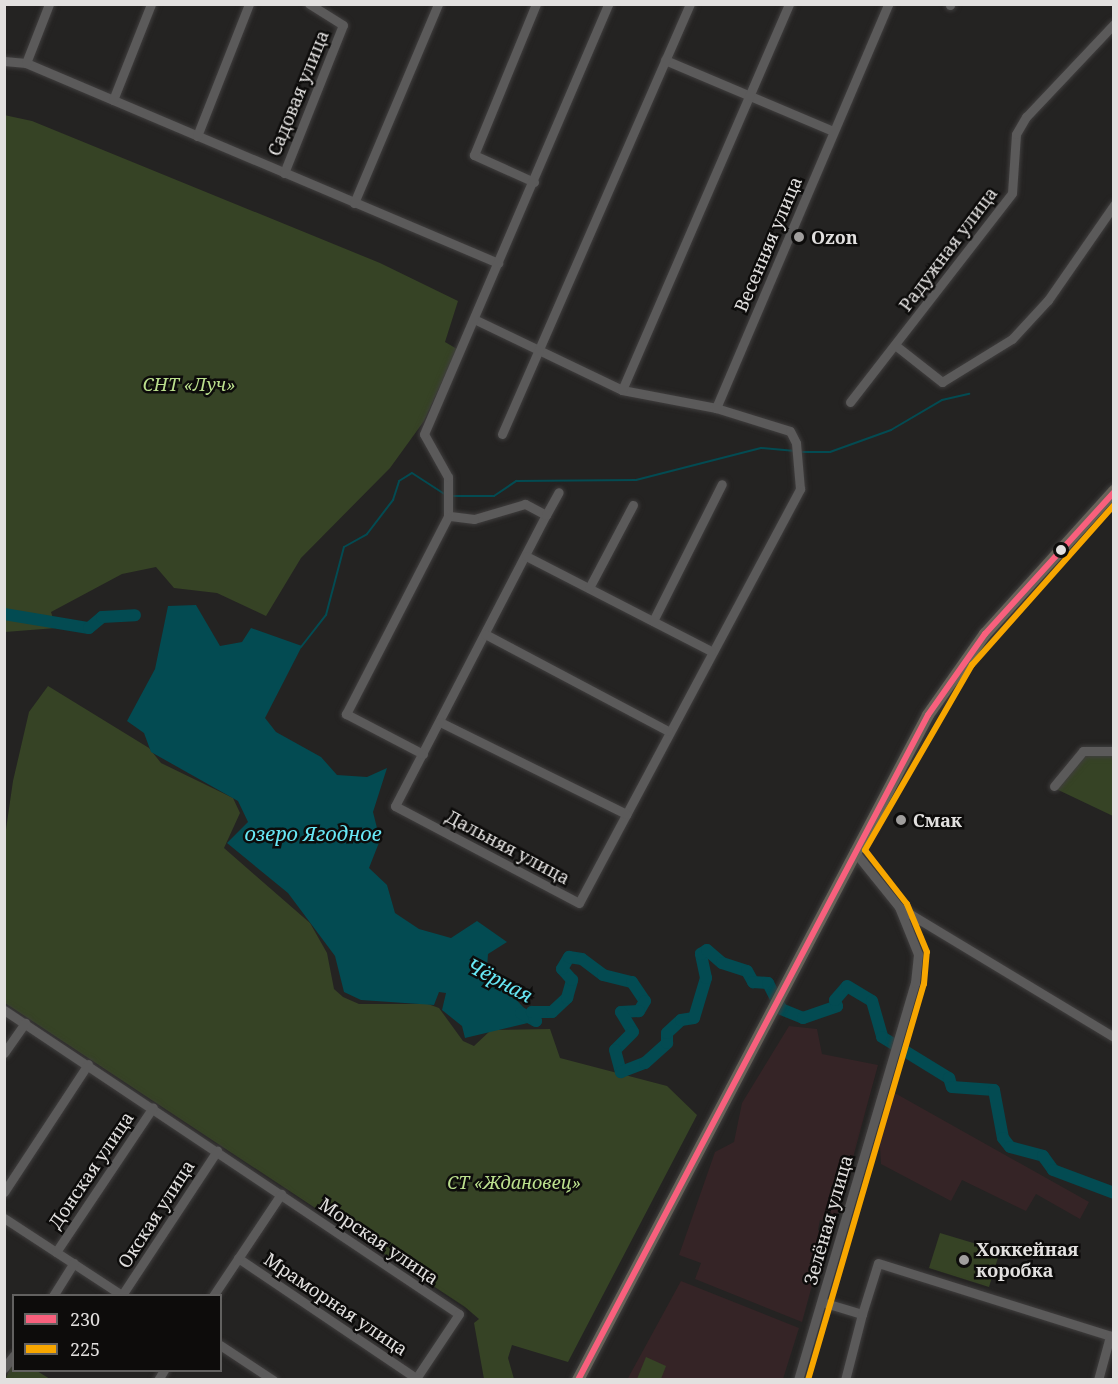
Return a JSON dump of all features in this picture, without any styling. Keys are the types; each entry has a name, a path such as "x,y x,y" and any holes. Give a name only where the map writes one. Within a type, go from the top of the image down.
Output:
{"main road":[{"path":"578,1380 854,851 965,660 1113,491"}],"street":[{"path":"26,63 49,4"},
{"path":"113,100 151,4"},
{"path":"198,136 249,4"},
{"name":"Садовая улица","path":"284,172 343,25 309,4"},
{"path":"354,202 438,4"},
{"path":"534,182 474,155 536,4"},
{"path":"423,754 346,714 448,516 451,495 424,434 534,182 608,4"},
{"path":"502,434 690,4"},
{"path":"622,390 748,94 789,4"},
{"name":"Весенняя улица","path":"716,408 888,4"},
{"name":"Радужная улица","path":"850,402 1012,193 1016,134 1026,117 1113,24"},
{"path":"665,60 833,131"},
{"name":"Садовая улица","path":"4,61 26,63 498,263"},
{"path":"895,345 942,382 1012,339 1048,300 1113,205"},
{"path":"474,320 538,348 622,390 716,408"},
{"name":"Дальняя улица","path":"559,492 395,806 579,903 668,731 800,489 796,443 790,431 716,408"},
{"path":"653,621 722,484"},
{"path":"448,516 474,519 525,504 546,515"},
{"path":"589,588 633,504"},
{"path":"526,556 711,651"},
{"path":"485,634 668,731"},
{"path":"440,722 626,814"},
{"path":"1054,786 1083,751 1113,751"},
{"path":"854,851 898,907 1113,1037"},
{"name":"Зелёная улица","path":"798,1380 889,1070 918,954 898,907"},
{"name":"Морская улица","path":"4,1010 153,1107 459,1314 416,1379"},
{"path":"4,1053 25,1023"},
{"path":"4,1192 88,1064"},
{"name":"Донская улица","path":"57,1252 153,1107"},
{"name":"Окская улица","path":"124,1294 217,1151"},
{"path":"214,1294 281,1194"},
{"path":"6,1223 57,1252 121,1294"},
{"name":"Мраморная улица","path":"238,1258 416,1379"},
{"path":"54,1294 74,1263"},
{"path":"845,1380 878,1263 1112,1337 1098,1380"},
{"path":"822,1302 862,1314"},
{"path":"222,1347 273,1380"}],"shaded area":[{"path":"789,1026 817,1029 822,1054 878,1065 835,1224 820,1220 818,1230 826,1234 802,1322 695,1279 701,1263 679,1255 715,1152 734,1142 742,1103"},
{"path":"893,1092 1089,1202 1080,1219 1036,1194 1026,1211 962,1180 951,1201 881,1164 879,1130"},
{"path":"681,1281 799,1328 783,1379 627,1380"}],"green space":[{"name":"СНТ «Луч»","path":"4,115 32,121 380,263 458,301 445,342 457,349 424,421 390,468 301,558 266,616 217,593 174,588 156,567 122,574 51,612 56,628 5,632"},
{"name":"СТ «Ждановец»","path":"48,686 149,748 161,763 233,798 240,813 224,848 310,923 327,953 334,989 343,997 359,1004 428,1004 439,1008 463,1041 474,1046 491,1030 550,1029 560,1058 667,1086 697,1115 568,1362 512,1345 508,1358 514,1379 484,1379 474,1323 479,1319 465,1307 5,1003 4,843 13,781 29,712"},
{"path":"1082,749 1113,752 1113,816 1052,787"},
{"name":"Хоккейная коробка","path":"940,1233 1000,1251 989,1287 929,1268"},
{"path":"646,1357 666,1366 661,1379 637,1379"},
{"path":"12,1364 12,1372 39,1372 50,1379 5,1380"}],"water":[{"name":"озеро Ягодное","path":"196,605 220,646 242,642 251,628 302,646 265,718 276,732 321,757 337,775 367,777 387,768 373,812 380,840 369,868 387,885 395,913 419,929 451,938 477,921 507,942 488,954 487,968 536,1021 465,1038 462,1026 442,1010 446,993 439,992 434,1005 361,1000 344,992 335,956 288,893 227,843 248,822 238,801 151,752 144,733 127,721 155,669 168,606"}],"waterway":[{"path":"799,452 830,452 891,430 942,400 969,394"},
{"path":"451,496 494,496 516,481 636,480 761,448 793,451"},
{"path":"301,647 326,615 344,547 367,534 393,500 399,481 412,473 446,495"},
{"name":"Чёрная","path":"4,614 89,628 102,617 135,615"},
{"name":"Чёрная","path":"521,1013 536,1021 532,1012 552,1012 567,998 572,980 562,969 569,957 582,959 603,975 632,982 645,1001 639,1011 621,1012 633,1032 615,1050 621,1072 645,1063 667,1043 667,1033 681,1020 694,1018 706,978 701,954 707,950 722,963 747,971 753,982 768,983 781,1009 803,1018 837,1006 835,1000 847,986 872,1001 882,1037 949,1078 952,1087 994,1090 1003,1138 1010,1147 1043,1156 1053,1170 1114,1193"}],"transit line":[{"name":"230","path":"578,1380 928,715 985,634 1114,492"},
{"name":"225","path":"808,1380 924,984 927,952 907,904 865,850 972,665 1114,505"}],"place":[{"name":"Ozon","path":"799,237"},
{"name":"Смак","path":"901,820"},
{"name":"Хоккейная коробка","path":"964,1260"}]}
